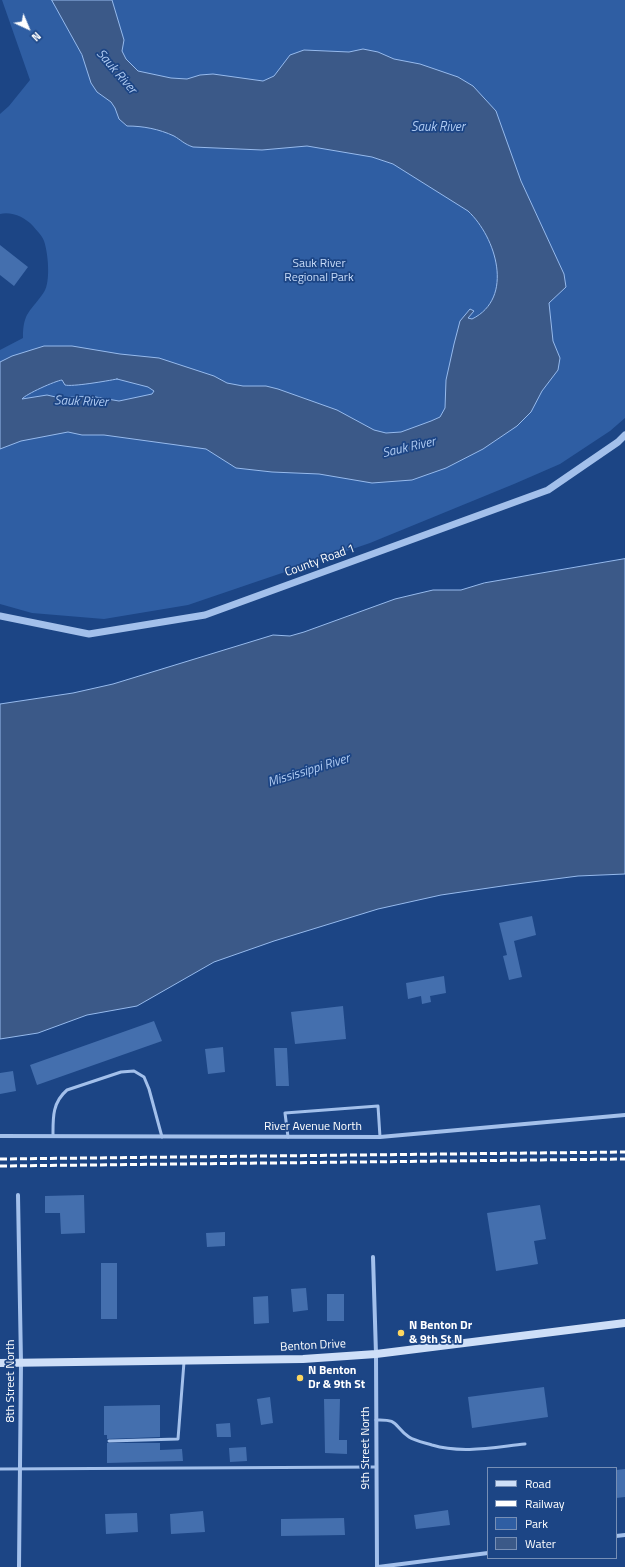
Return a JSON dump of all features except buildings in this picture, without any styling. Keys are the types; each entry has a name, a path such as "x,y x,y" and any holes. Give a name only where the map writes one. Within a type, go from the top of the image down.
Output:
{"main road":[{"name":"Benton Drive","path":"0,1363 304,1359 376,1354 625,1323"}],"street":[{"name":"County Road 1","path":"0,616 89,634 205,615 548,490 618,442 625,435"},
{"name":"River Avenue North","path":"0,1136 380,1137 625,1115"},
{"name":"8th Street North","path":"18,1195 21,1363 19,1567"},
{"name":"9th Street North","path":"373,1257 376,1354 375,1467 378,1567"},
{"path":"378,1567 487,1553"}],"lane":[{"path":"54,1136 54,1111 60,1096 67,1090 121,1072 134,1071 144,1077 149,1089 162,1137"},
{"path":"288,1137 285,1113 378,1106 380,1137"},
{"path":"109,1441 178,1439 184,1360"},
{"path":"376,1420 389,1419 398,1424 409,1438 434,1446 469,1450 525,1444"},
{"path":"0,1469 375,1467"}],"green space":[{"name":"Sauk River Regional Park","path":"2,0 625,0 625,418 610,431 560,464 514,484 370,543 188,605 104,619 32,613 0,604 0,350 23,338 24,322 26,317 44,292 48,281 47,252 44,241 40,235 30,223 22,217 9,213 0,214 0,114 9,106 30,80"}],"water":[{"name":"Sauk River","path":"52,0 112,0 124,40 122,51 126,59 138,71 171,78 187,79 200,75 213,74 263,81 274,76 290,55 304,50 349,52 363,49 378,52 394,59 420,64 458,77 473,86 496,111 521,181 564,274 566,287 549,303 553,341 560,358 558,370 542,391 531,412 517,426 483,449 446,468 412,480 372,483 319,474 272,472 236,468 206,449 104,435 82,435 68,432 21,441 0,449 0,362 12,356 44,346 72,346 120,354 159,358 214,376 227,383 243,386 266,386 278,389 337,410 374,430 386,433 401,432 440,417 445,408 446,380 460,321 470,309 474,311 468,318 472,319 485,309 493,297 497,282 497,267 493,251 478,222 468,211 393,164 372,157 307,146 262,150 193,147 163,131 145,127 127,126 119,119 111,102 97,92 91,83 82,55","holes":["117,379 148,387 154,391 152,394 119,401 90,396 60,398 47,395 22,399 41,388 62,380 65,385 75,385"]},
{"name":"Mississippi River","path":"625,559 625,874 578,876 509,885 441,895 378,909 274,941 214,962 137,1006 87,1015 38,1033 0,1039 0,704 73,693 113,684 273,635 290,636 304,632 395,599 433,590 461,590 484,583"}],"railway":[{"path":"0,1159 625,1152"},
{"path":"0,1166 625,1159"}],"place":[{"name":"N Benton Dr & 9th St N","path":"401,1333"},
{"name":"N Benton Dr & 9th St","path":"300,1378"}]}
